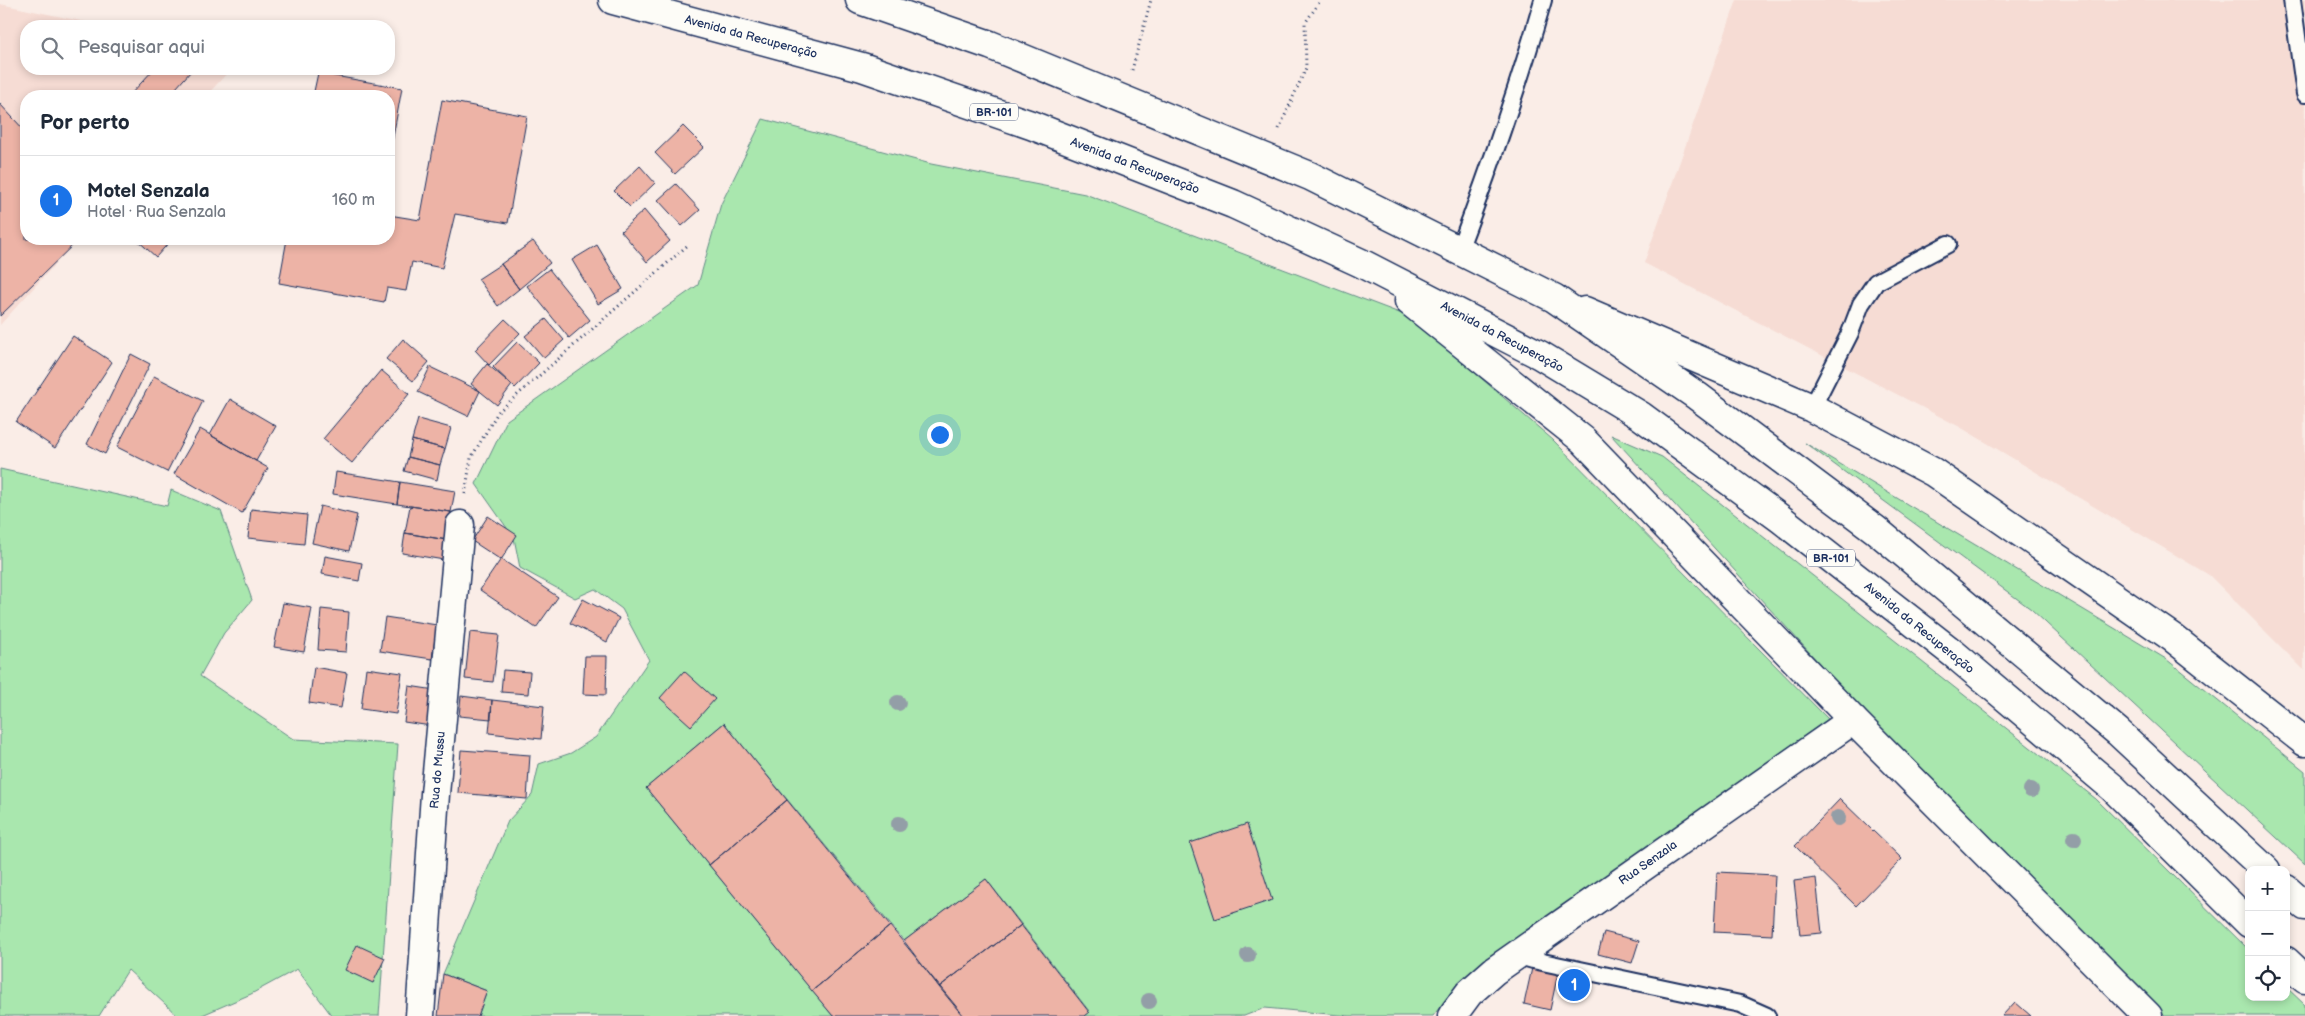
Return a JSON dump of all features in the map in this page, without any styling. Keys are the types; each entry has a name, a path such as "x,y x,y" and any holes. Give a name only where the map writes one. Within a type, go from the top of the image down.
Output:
{"main road":[{"name":"Avenida da Recuperação","path":"613,0 862,67 1031,125 1234,204 1361,263 1540,356 1641,416 1781,519 1954,654 2113,788 2245,919"},
{"path":"860,0 990,45 1310,176 1554,298 1812,408 1932,472 2044,547 2173,638 2305,742"},
{"path":"1361,263 1583,440 1853,720 2148,1016"},
{"path":"1554,298 1697,396 1876,530 2118,732 2262,866"},
{"name":"Rua do Mussu","path":"420,1016 435,794 460,525"},
{"name":"Rua Senzala","path":"1452,1016 1469,992 1516,955 1853,720"},
{"path":"2290,893 2305,906"},
{"path":"2290,965 2305,979"}],"lane":[{"path":"1459,250 1522,72 1543,0"},
{"path":"2292,0 2305,94"},
{"path":"1812,408 1850,333 1861,304 1876,282 1948,244"},
{"path":"1516,955 1740,1004 1767,1016"}],"path":[{"path":"1124,100 1151,0"},
{"path":"1266,158 1306,68 1305,23 1321,0"},
{"path":"460,525 472,458 498,412 688,244"}],"shaded area":[{"path":"1737,0 2305,0 2304,670 2209,575 1960,427 1644,263"},
{"path":"0,4 76,20 20,20 20,75 225,75 212,90 20,90 20,245 73,245 0,325"}],"green space":[{"path":"763,119 931,164 1085,194 1410,317 1553,440 1828,719 1458,983 1433,1016 1350,1016 1265,1008 1244,1016 1084,1016 1089,1011 986,879 904,941 724,723 646,788 833,1016 478,1016 487,991 443,974 508,821 532,795 539,764 571,753 596,737 649,660 622,609 595,589 575,598 520,568 514,538 476,484 507,420 698,285 721,204"},
{"path":"1611,435 1662,457 2096,799 2245,946 2245,1001 2290,1001 2290,991 2305,1005 2305,1016 2165,1016 1893,744"},
{"path":"1805,443 2166,659 2305,771 2305,864 2031,609"},
{"path":"0,469 167,506 171,490 221,511 252,600 224,633 200,676 293,739 398,744 379,1016 332,1016 297,969 251,994 200,1016 178,1016 128,970 99,1016 0,1016"}],"building":[{"path":"148,75 187,75 174,90 135,90"},
{"path":"318,75 329,75 402,88 395,126 395,90 314,90"},
{"path":"442,100 527,116 508,223 455,214 442,268 412,262 406,291 387,288 384,302 279,283 286,245 395,245 395,216 420,220"},
{"path":"0,104 20,126 20,245 73,245 0,316"},
{"path":"683,126 704,147 675,174 655,153"},
{"path":"640,166 655,183 630,207 614,191"},
{"path":"676,184 700,210 682,226 658,200"},
{"path":"644,210 670,241 647,262 621,231"},
{"path":"533,241 550,263 519,289 501,264"},
{"path":"143,245 167,245 156,257"},
{"path":"597,245 623,289 598,304 572,260"},
{"path":"501,264 519,289 498,306 478,279"},
{"path":"549,269 590,320 569,338 527,286"},
{"path":"505,319 520,333 489,365 475,350"},
{"path":"546,319 564,340 544,358 525,336"},
{"path":"73,336 112,362 55,448 16,422"},
{"path":"403,339 429,362 413,381 386,359"},
{"path":"517,342 539,363 515,388 493,367"},
{"path":"131,354 150,364 105,454 87,444"},
{"path":"487,364 512,385 497,405 471,384"},
{"path":"430,367 480,391 468,416 418,392"},
{"path":"381,370 409,394 352,463 323,439"},
{"path":"154,376 203,401 167,472 117,447"},
{"path":"230,399 276,426 256,461 210,435"},
{"path":"418,419 451,428 445,449 412,440"},
{"path":"200,429 268,468 242,513 174,474"},
{"path":"412,440 445,449 440,465 408,457"},
{"path":"408,457 440,465 437,480 404,471"},
{"path":"336,472 400,482 397,504 333,494"},
{"path":"400,482 455,491 451,512 397,504"},
{"path":"320,506 357,515 349,551 312,543"},
{"path":"410,506 451,512 447,540 405,533"},
{"path":"251,509 307,515 304,544 248,538"},
{"path":"488,516 517,535 501,560 472,541"},
{"path":"405,533 447,540 444,560 402,553"},
{"path":"325,556 362,563 359,581 322,574"},
{"path":"501,559 558,597 536,628 480,590"},
{"path":"583,599 619,618 607,642 570,623"},
{"path":"283,603 312,608 304,652 274,647"},
{"path":"321,609 349,612 346,652 318,650"},
{"path":"385,617 437,625 432,659 380,651"},
{"path":"470,632 499,635 493,682 465,679"},
{"path":"585,656 607,656 606,695 583,694"},
{"path":"314,667 347,673 341,708 309,703"},
{"path":"366,668 402,673 396,714 361,709"},
{"path":"503,670 530,672 528,694 501,692"},
{"path":"684,671 715,699 691,726 660,698"},
{"path":"409,686 435,690 431,726 404,722"},
{"path":"461,696 492,700 491,719 459,716"},
{"path":"492,700 544,706 541,739 489,733"},
{"path":"724,723 787,800 709,865 646,788"},
{"path":"461,750 530,755 527,799 458,793"},
{"path":"1840,799 1902,859 1856,906 1795,846"},
{"path":"787,800 890,926 812,991 709,865"},
{"path":"1247,824 1272,900 1215,919 1190,843"},
{"path":"1717,872 1775,875 1772,935 1714,932"},
{"path":"1816,878 1822,933 1800,935 1794,881"},
{"path":"986,879 1021,925 939,987 904,941"},
{"path":"1021,925 1089,1012 1084,1016 963,1016 939,987"},
{"path":"890,926 964,1016 833,1016 812,991"},
{"path":"1604,932 1639,941 1632,963 1598,954"},
{"path":"357,945 385,958 373,983 345,970"},
{"path":"1532,968 1558,973 1550,1010 1524,1004"},
{"path":"443,974 487,991 478,1016 438,1016"},
{"path":"2015,1002 2031,1016 2002,1016"}],"place":[{"name":"Motel Senzala","path":"1574,985"}]}
